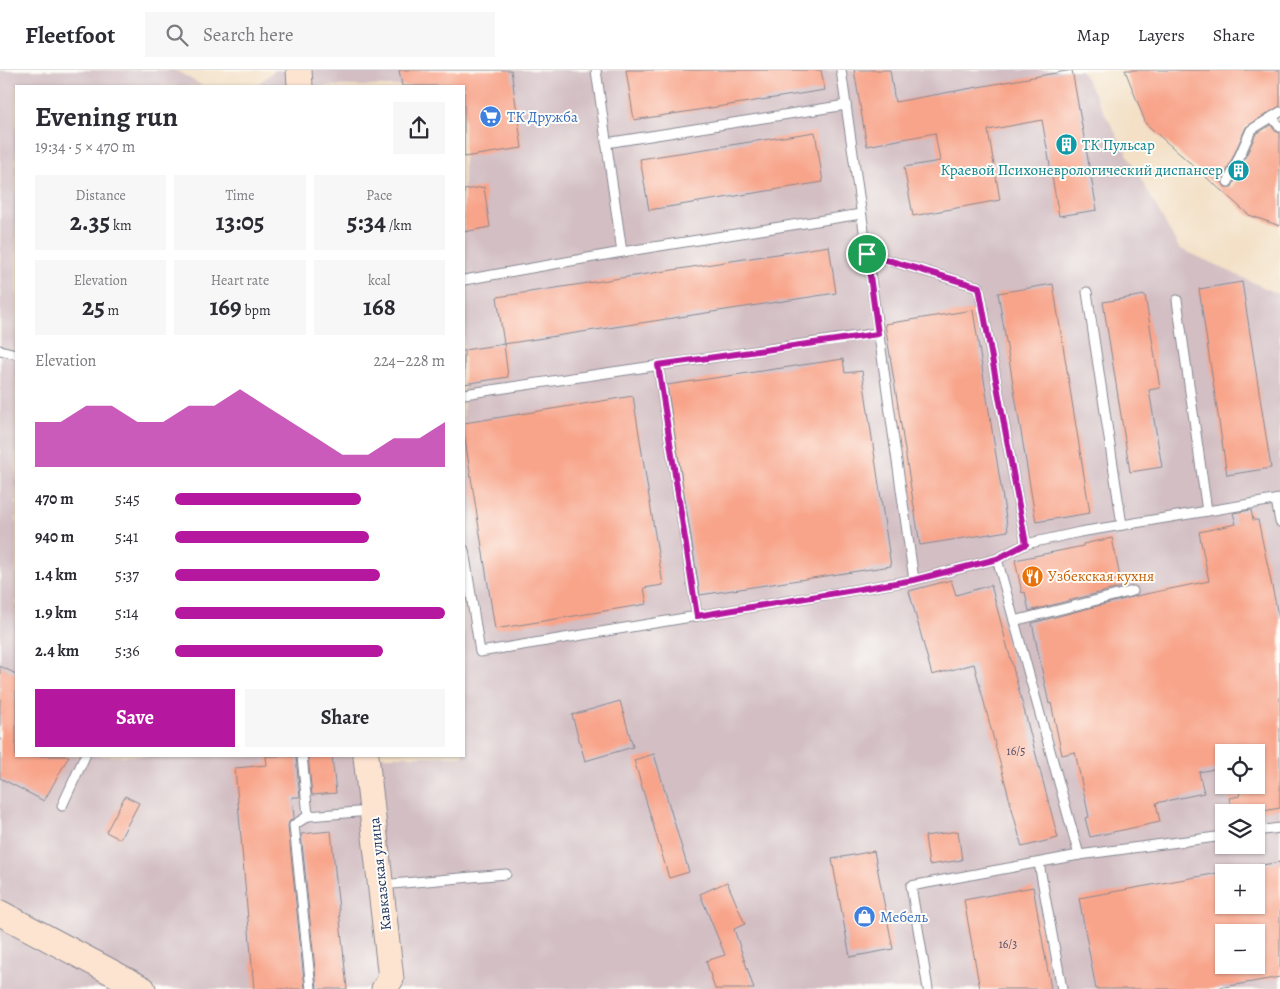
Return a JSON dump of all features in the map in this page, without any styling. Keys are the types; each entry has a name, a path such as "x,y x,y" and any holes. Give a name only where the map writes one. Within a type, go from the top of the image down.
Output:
{"main road":[{"path":"299,70 300,85"},
{"name":"Кавказская улица","path":"366,757 391,979 384,989"},
{"path":"0,913 143,989"}],"lane":[{"path":"596,70 622,252"},
{"path":"841,70 914,580"},
{"path":"606,144 846,105"},
{"path":"1228,182 1251,130 1280,112"},
{"path":"1272,117 1280,127"},
{"path":"465,280 622,252 861,214"},
{"path":"867,254 979,287 1026,544"},
{"path":"1087,292 1122,525"},
{"path":"1177,300 1207,510"},
{"path":"465,394 878,334"},
{"path":"0,350 15,354"},
{"path":"658,365 697,616"},
{"path":"465,556 480,652 914,580 997,559 1026,544 1080,532 1207,510 1278,500 1280,522"},
{"path":"997,559 1079,855"},
{"path":"1014,621 1133,591"},
{"path":"62,806 84,757"},
{"path":"302,757 308,816"},
{"path":"310,989 294,825 308,816 373,811"},
{"path":"1265,830 1280,828"},
{"path":"928,989 911,886 1079,855 1215,837"},
{"path":"1039,863 1062,989"},
{"path":"381,884 506,874"}],"shaded area":[{"path":"0,70 175,70 201,85 15,85 15,757 465,757 465,85 257,85 275,70 1081,70 1179,248 1280,295 1280,989 0,989"}],"building":[{"name":"ТК Дружба","path":"399,70 511,70 522,148 465,157 465,85 402,85"},
{"path":"626,70 821,70 825,90 634,120"},
{"name":"ТК Пульсар","path":"854,70 890,70 895,102 1072,70 1097,210 1059,216 1042,120 988,130 1000,200 913,216 904,167 940,161 935,133 867,146"},
{"name":"Краевой Психоневрологический диспансер","path":"1125,70 1280,70 1280,106 1246,127 1222,182 1225,187 1232,187 1256,134 1271,125 1275,131 1280,133 1280,226 1249,215 1146,124"},
{"path":"815,132 823,182 649,210 640,159"},
{"path":"484,187 490,227 465,232 465,190"},
{"path":"829,246 836,293 504,344 497,297"},
{"path":"1242,282 1271,468 1227,475 1199,289"},
{"path":"1053,284 1090,513 1036,522 998,293"},
{"path":"1145,295 1160,388 1149,390 1162,467 1130,472 1103,302"},
{"path":"973,310 1008,531 920,545 885,324"},
{"path":"504,344 508,377 465,384 465,350"},
{"path":"843,359 845,373 862,371 891,566 700,595 667,385"},
{"path":"633,396 663,585 644,588 647,604 495,629 465,439 465,423"},
{"path":"1251,510 1253,520 1258,520 1280,624 1280,808 1265,811 1265,804 1231,804 1229,798 1240,796 1240,794 1265,794 1265,744 1215,744 1215,769 1199,772 1204,793 1156,803 1160,822 1090,837 1085,818 1089,817 1075,752 1062,755 1032,623 1136,596 1209,581 1199,532 1236,524 1233,513"},
{"path":"1112,538 1122,587 1029,611 1025,592 1022,593 1015,560"},
{"path":"951,580 956,595 991,585 1058,838 1022,847 974,664 932,675 909,591"},
{"path":"0,666 15,674 15,757 68,757 44,801 0,778"},
{"path":"620,701 633,747 585,761 572,715"},
{"path":"654,754 689,872 669,878 634,760"},
{"path":"266,757 296,757 300,797 292,797 294,817 288,826 305,989 254,989 235,768 267,765"},
{"path":"308,757 332,757 336,793 312,795"},
{"path":"125,796 139,803 120,839 106,832"},
{"path":"331,831 347,989 317,989 301,834"},
{"path":"958,831 962,860 929,865 925,836"},
{"path":"874,851 893,949 850,957 832,859"},
{"path":"1280,862 1280,977 1213,989 1096,989 1079,898 1215,874 1215,914 1265,914 1265,864"},
{"path":"727,882 745,924 734,929 754,989 715,989 706,961 725,955 700,894"},
{"path":"1033,887 1051,989 980,989 964,900"}],"place":[{"name":"ТК Дружба","path":"491,117"},
{"name":"ТК Пульсар","path":"1066,145"},
{"name":"Краевой Психоневрологический диспансер","path":"1239,170"},
{"name":"Узбекская кухня","path":"1032,576"},
{"name":"Мебель","path":"864,917"}],"route":[{"path":"867,254 979,287 1026,544 997,559 914,580 697,616 658,365 878,334 867,254"}]}
